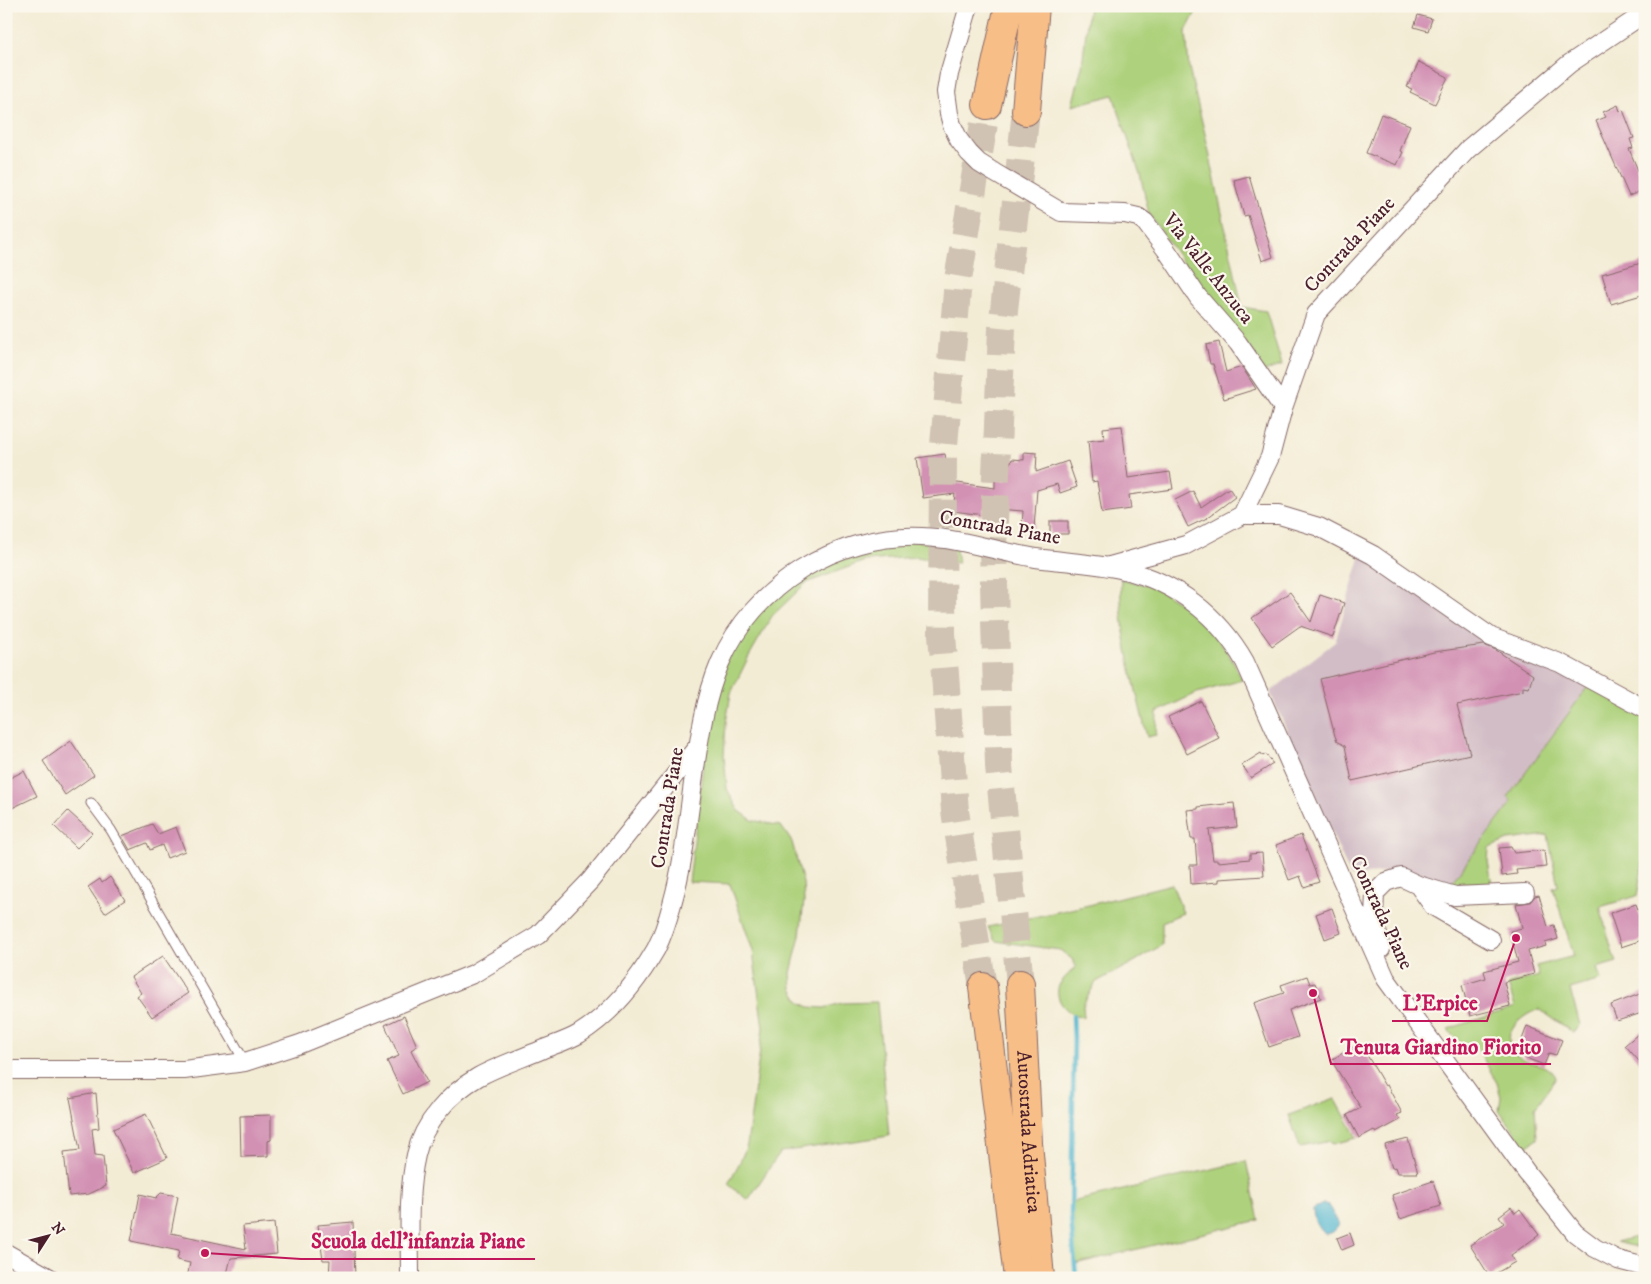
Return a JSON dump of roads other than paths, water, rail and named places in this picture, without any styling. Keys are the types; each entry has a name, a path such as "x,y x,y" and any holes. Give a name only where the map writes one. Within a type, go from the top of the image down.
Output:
{"highway":[{"path":"987,105 1009,6"},
{"path":"1026,111 1035,6"},
{"name":"Autostrada Adriatica","path":"1020,984 1028,1142 1040,1278"},
{"name":"Autostrada Adriatica","path":"983,987 1018,1278"}],"street":[{"name":"Via Valle Anzuca","path":"969,6 949,74 946,92 948,114 952,125 959,140 969,153 994,173 1061,212 1125,214 1138,217 1145,222 1198,297 1238,342 1283,408"},
{"name":"Contrada Piane","path":"1107,567 1186,545 1242,515 1270,457 1283,408 1316,314 1468,149 1569,64 1645,13"},
{"path":"1242,515 1280,515 1319,527 1373,555 1492,637 1560,664 1645,710"},
{"name":"Contrada Piane","path":"410,1278 412,1185 416,1153 424,1131 440,1110 459,1091 477,1078 576,1036 600,1018 617,1002 639,975 657,947 668,918 680,874 698,746 709,695 720,664 743,623 761,602 789,577 820,559 852,546 881,539 920,537 939,538 1039,558 1107,567 1147,577 1177,591 1210,615 1239,651 1257,687 1386,979 1527,1173 1575,1233 1596,1248 1618,1260 1645,1267"},
{"path":"6,1070 184,1070 245,1062 300,1044 473,974 538,934 590,881 698,746"},
{"path":"1386,979 1374,916 1375,893 1386,882 1401,877 1418,885 1455,896 1524,893"},
{"path":"1418,885 1433,906 1491,940"},
{"path":"6,1253 50,1278"}],"lane":[{"path":"91,803 111,830 245,1062"}],"water":[{"path":"1323,1204 1328,1205 1339,1224 1334,1231 1325,1234 1316,1223 1313,1213 1313,1209"}],"waterway":[{"path":"1073,1016 1071,1216 1076,1278"}],"tunnel":[{"path":"983,987 955,811 942,634 943,457 958,280 987,105"},
{"path":"1020,984 999,766 993,547 1002,328 1026,111"}],"place":[{"name":"L'Erpice","path":"1516,938"},
{"name":"Tenuta Giardino Fiorito","path":"1313,993"},
{"name":"Scuola dell'infanzia Piane","path":"205,1253"}]}
